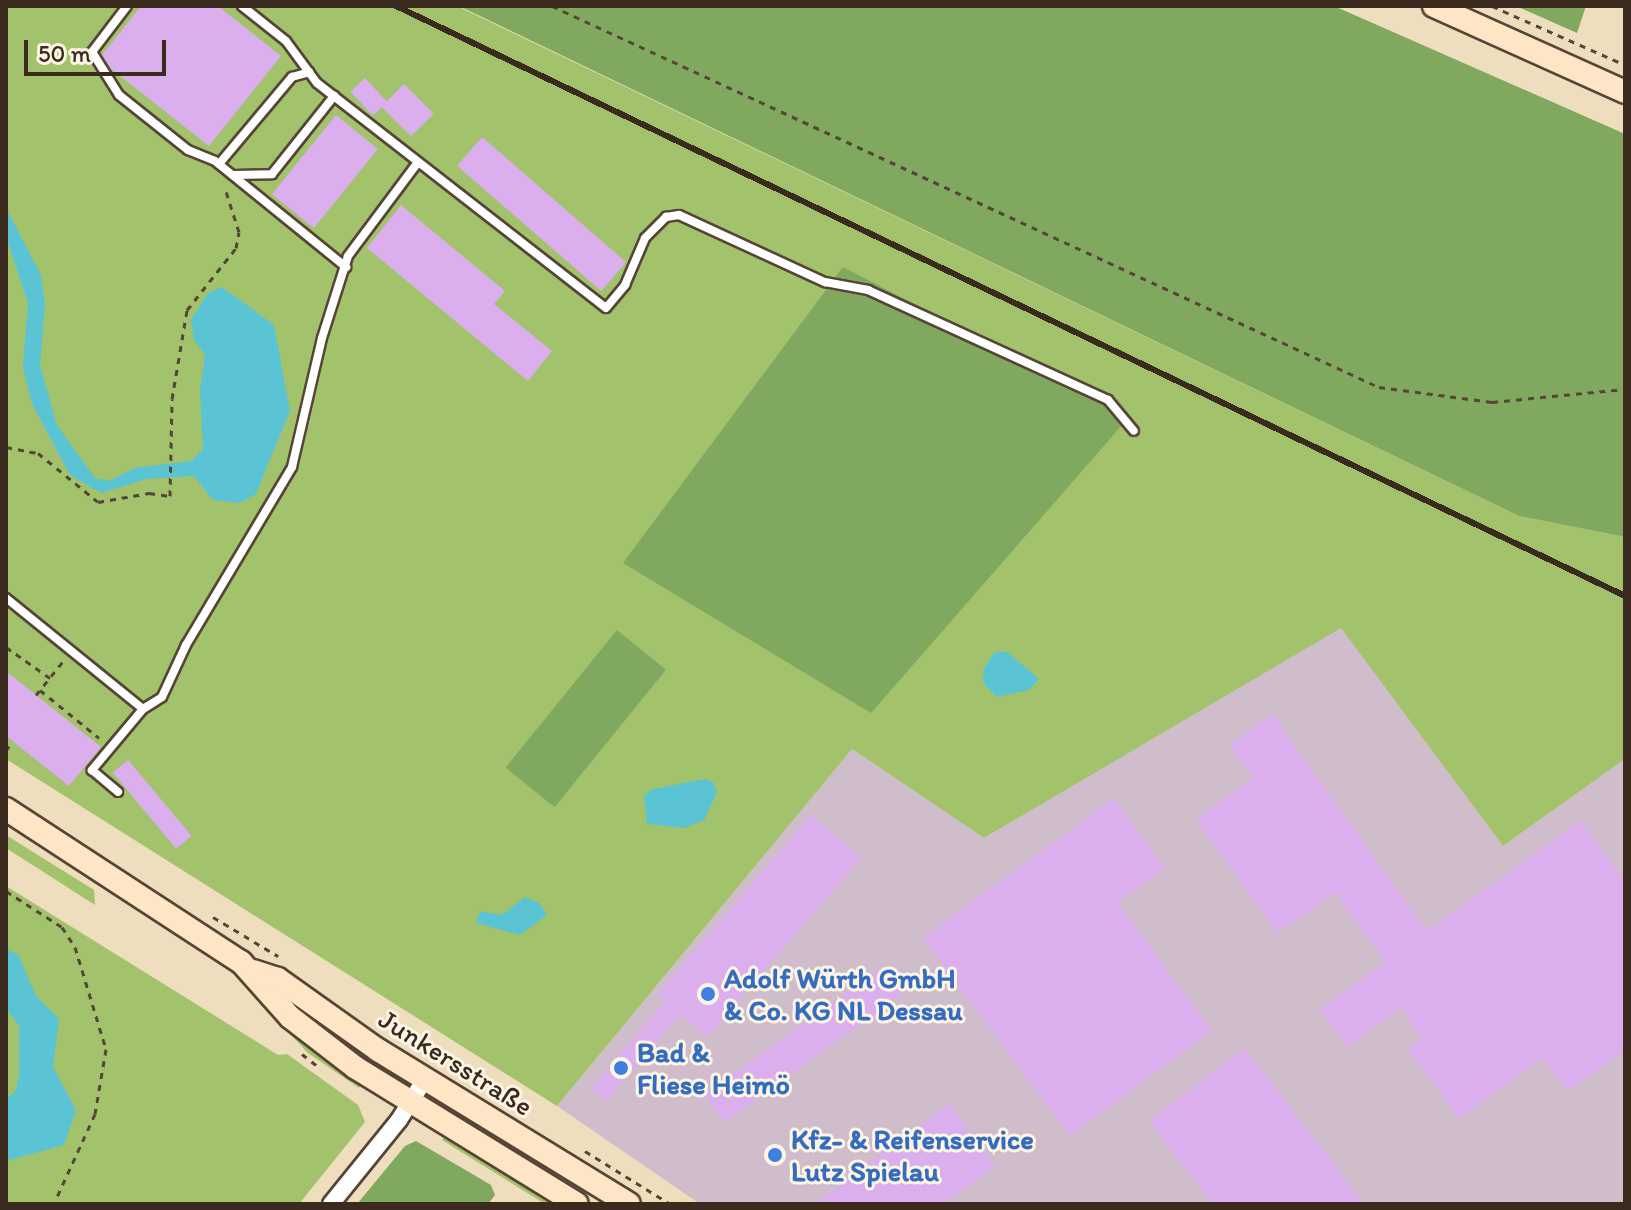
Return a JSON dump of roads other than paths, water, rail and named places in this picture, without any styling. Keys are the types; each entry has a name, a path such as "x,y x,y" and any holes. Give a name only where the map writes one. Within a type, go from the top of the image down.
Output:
{"main road":[{"path":"1434,6 1625,92"},
{"name":"Junkersstraße","path":"6,809 253,971 312,1035 411,1102 577,1204"},
{"name":"Junkersstraße","path":"253,971 278,979 425,1079 629,1204"}],"street":[{"path":"331,1204 411,1102 425,1079"}],"lane":[{"path":"127,6 92,52 100,71 119,95 188,150 219,164 346,267"},
{"path":"242,6 286,41 309,72 334,96 606,308 625,285 645,238 666,217 679,215 825,282 868,290 1108,400 1134,431"},
{"path":"219,164 292,77 309,72"},
{"path":"233,175 272,174 334,96"},
{"path":"118,792 92,770 143,709 162,697 186,645 292,467 322,338 346,267 418,162"},
{"path":"6,598 143,709"}],"water":[{"path":"6,208 41,275 45,304 40,366 57,425 95,478 109,481 135,468 191,461 203,449 200,390 205,355 194,340 191,320 208,293 222,287 274,325 290,411 256,494 240,503 213,500 194,476 147,479 101,493 70,475 32,404 23,367 28,303 6,237"},
{"path":"1006,651 1039,679 1029,690 997,697 983,683 984,668 994,653"},
{"path":"705,779 713,782 717,792 704,820 685,828 647,824 644,795 653,789"},
{"path":"525,897 539,903 547,915 520,935 476,923 480,911 502,915"},
{"path":"6,948 19,956 36,996 59,1019 53,1067 76,1110 64,1145 6,1161 6,1100 16,1090 19,1075 19,1025 6,1010"}],"railway":[{"path":"396,6 1625,596"}],"place":[{"name":"Adolf Würth GmbH & Co. KG NL Dessau","path":"708,994"},
{"name":"Bad & Fliese Heimö","path":"621,1068"},
{"name":"Kfz- & Reifenservice Lutz Spielau","path":"775,1155"}]}
